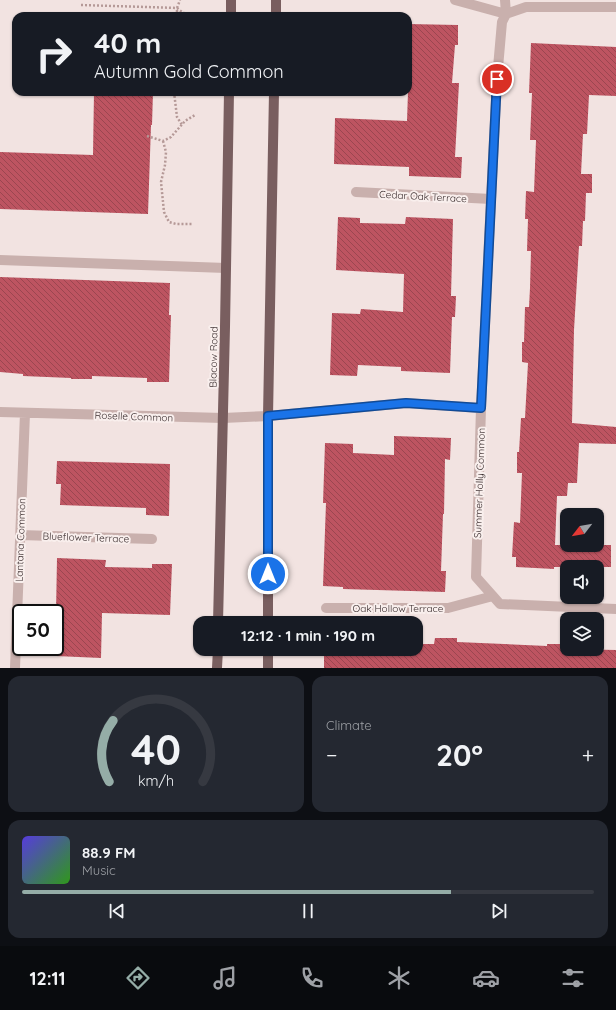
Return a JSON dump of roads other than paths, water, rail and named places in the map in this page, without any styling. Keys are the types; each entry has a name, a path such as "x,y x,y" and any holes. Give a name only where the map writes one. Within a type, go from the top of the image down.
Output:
{"main road":[{"path":"231,0 231,12"},
{"path":"276,0 276,12"},
{"name":"Blacow Road","path":"218,616 229,96"},
{"path":"268,616 268,416 274,96"},
{"path":"217,668 218,656"},
{"path":"268,656 268,668"}],"street":[{"path":"455,0 506,14 526,7 616,7"},
{"name":"Summer Holly Common","path":"505,0 506,14 502,22 497,79 481,408 476,577 500,604 616,609"},
{"name":"Cedar Oak Terrace","path":"356,192 491,199"},
{"path":"0,260 226,268"},
{"name":"Roselle Common","path":"0,412 223,418 268,416 406,403 481,408"},
{"name":"Lantana Common","path":"15,668 25,413"},
{"name":"Blueflower Terrace","path":"20,535 152,539"},
{"name":"Oak Hollow Terrace","path":"326,608 448,608 493,596"}]}
